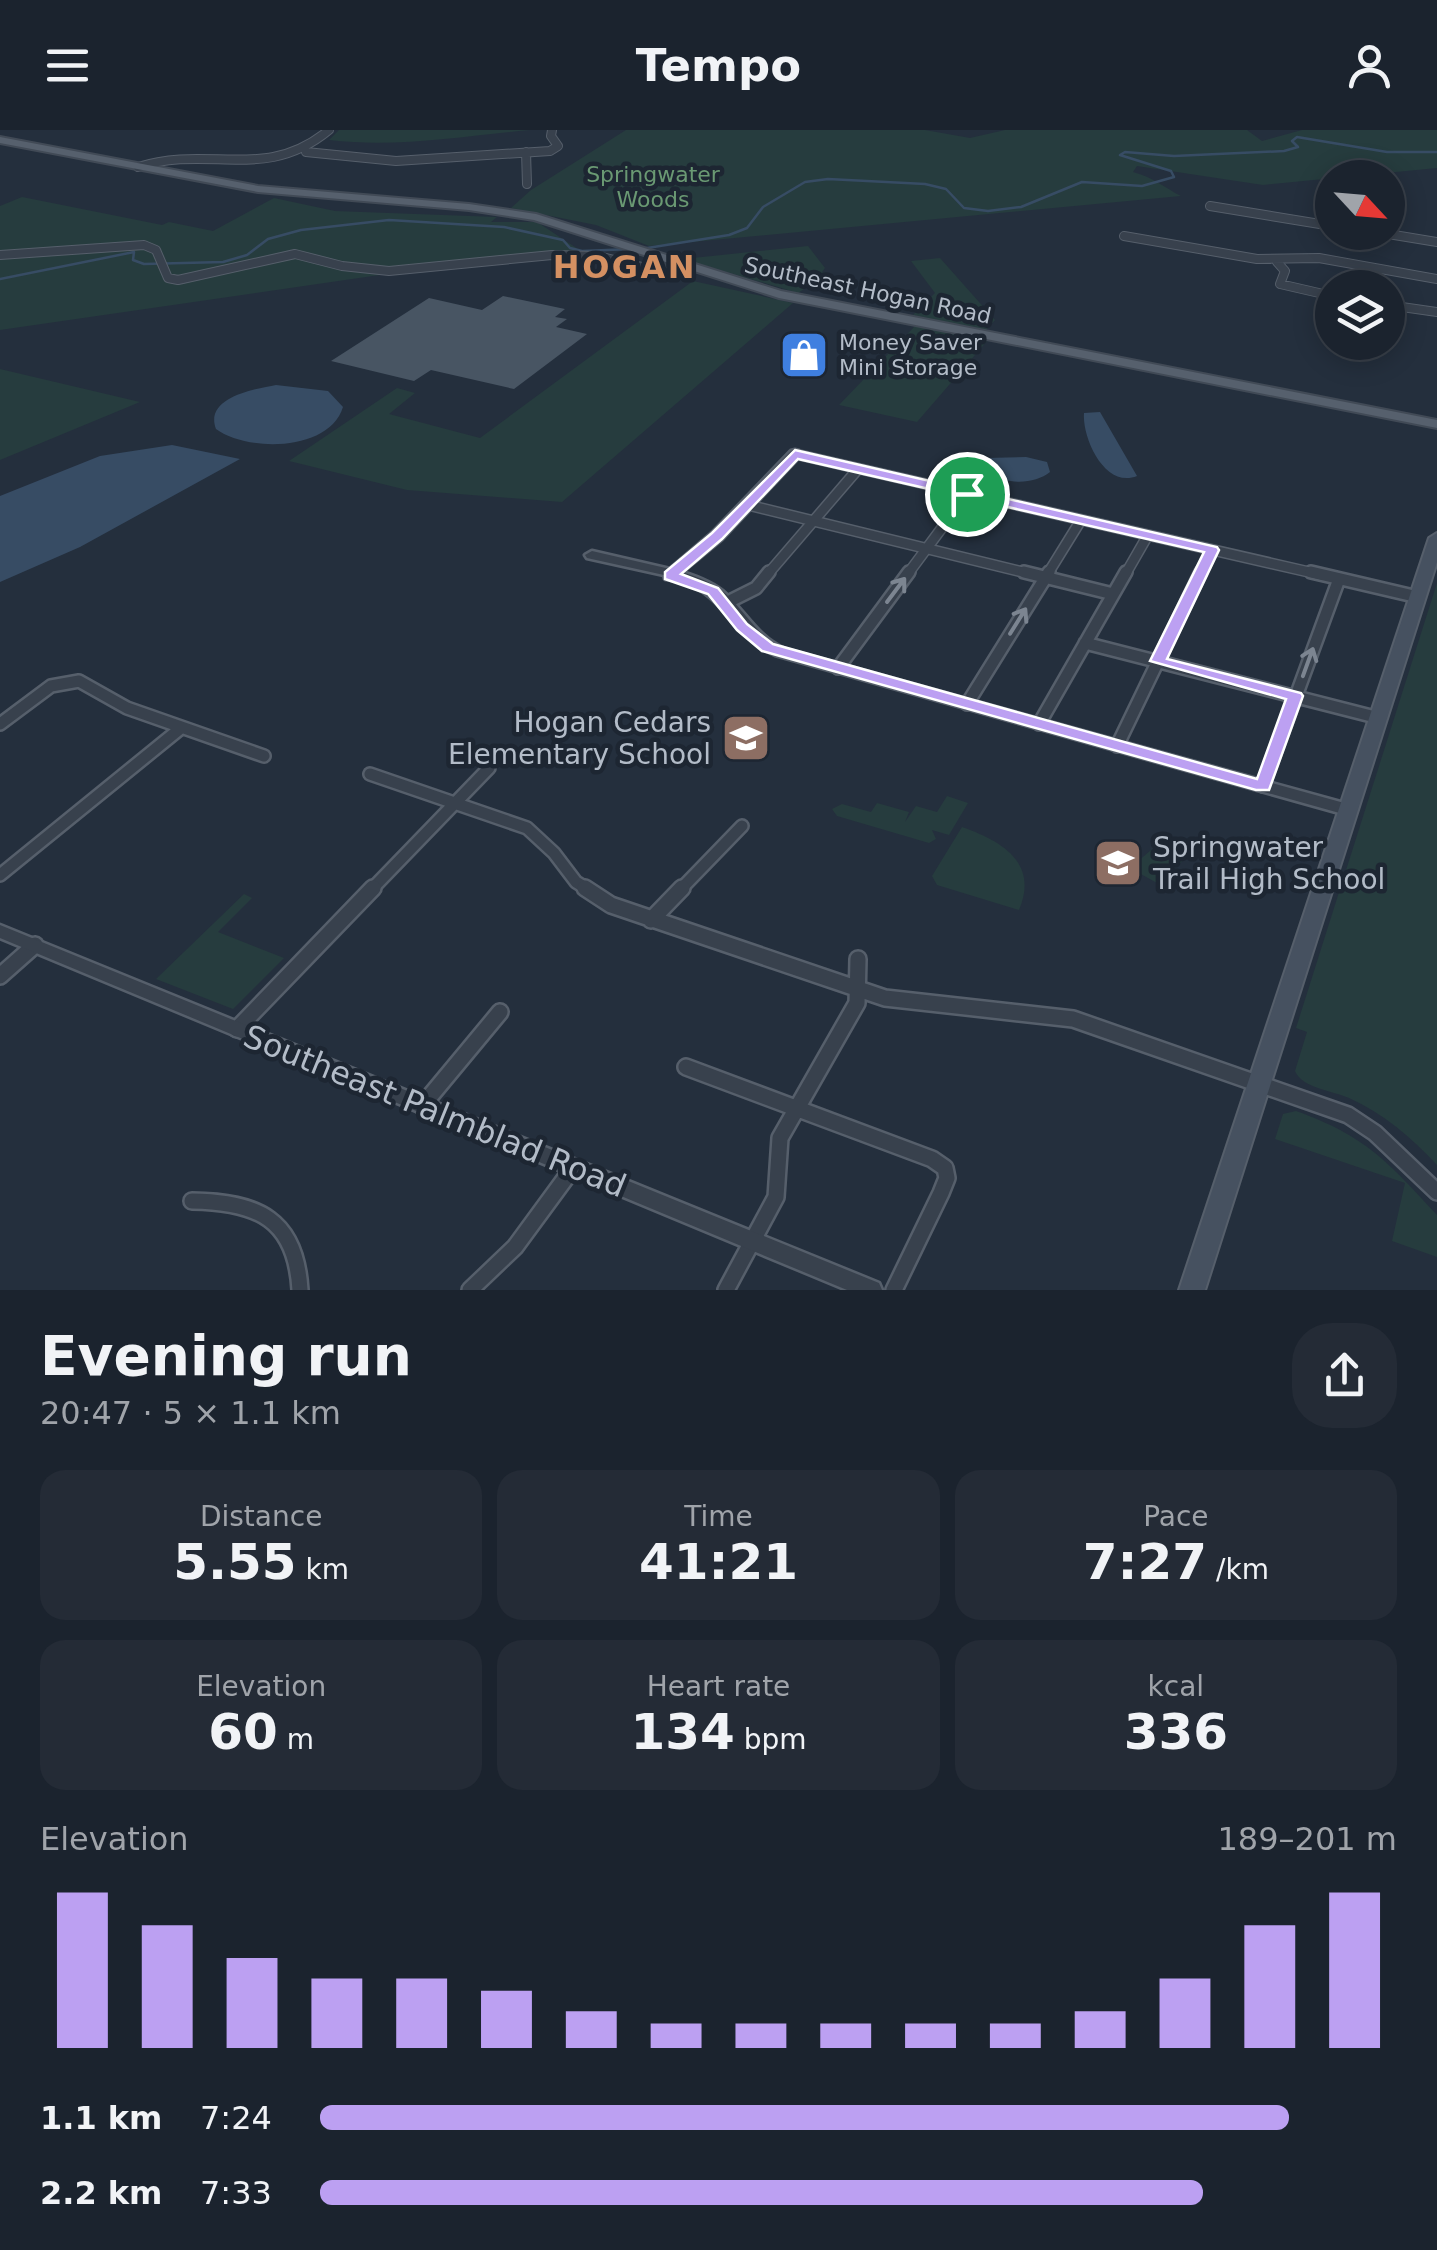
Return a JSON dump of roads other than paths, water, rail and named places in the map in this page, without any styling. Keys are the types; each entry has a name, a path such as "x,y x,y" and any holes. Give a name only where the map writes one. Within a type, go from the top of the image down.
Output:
{"main road":[{"name":"Southeast Hogan Road","path":"0,140 258,190 514,213 572,226 794,298 1437,424"},
{"path":"1192,1290 1437,538"}],"street":[{"path":"306,152 329,130"},
{"path":"138,167 177,155 249,162 306,152 369,160 526,152 557,148 552,130"},
{"path":"526,152 527,184"},
{"path":"442,174 444,159"},
{"path":"356,173 369,160"},
{"path":"1210,206 1315,223"},
{"path":"1124,236 1277,262 1319,258 1437,279"},
{"path":"1405,237 1437,242"},
{"path":"0,255 134,245 156,250 168,278 178,280 295,254 384,271 552,255 598,256 646,268 676,262"},
{"path":"1277,262 1285,271 1280,284 1315,292"},
{"path":"1405,307 1437,312"},
{"path":"670,576 748,505 795,454 1418,597"},
{"path":"726,604 752,592 858,469"},
{"path":"838,668 967,494"},
{"path":"748,505 1114,594"},
{"path":"967,704 1082,520"},
{"path":"1038,724 1148,535"},
{"path":"1117,746 1212,550"},
{"path":"592,555 702,585 726,604 757,642 1349,810"},
{"path":"1262,786 1338,579"},
{"path":"1086,643 1379,718"},
{"path":"0,724 49,688 72,681 84,683 120,705 264,756"},
{"path":"0,875 182,728"},
{"path":"237,1028 489,768"},
{"path":"370,774 527,828 554,853 576,882 611,905 651,920 857,990 923,1005 997,1006 1054,1014 1348,1115 1402,1157 1437,1192"},
{"path":"651,920 742,826"},
{"name":"Southeast Palmblad Road","path":"0,931 871,1290"},
{"path":"0,976 35,945"},
{"path":"726,1290 776,1197 777,1148 857,1004 858,958"},
{"path":"422,1106 500,1012"},
{"path":"686,1067 932,1158 945,1168 947,1178 941,1194 894,1290"},
{"path":"470,1290 515,1247 572,1168"},
{"path":"192,1201 224,1200 286,1230 301,1260 300,1290"}],"water":[{"path":"276,385 328,391 343,407 335,422 322,433 286,444 247,442 216,429 214,418 224,403"},
{"path":"1100,412 1137,476 1115,475 1091,447 1084,413"},
{"path":"172,445 240,459 80,547 0,582 0,496 100,456"},
{"path":"1026,457 1047,462 1050,472 1021,482 975,471 986,458"}],"waterway":[{"path":"641,249 729,235 747,228 763,207 805,182 828,179 925,184 946,189 964,208 988,211 1021,207 1082,182 1142,186 1174,177 1171,171 1120,155 1125,152 1174,156 1284,151 1298,147 1292,141 1297,137 1387,152 1437,152"},
{"path":"0,279 134,252 133,260 144,264 223,262 247,255 268,239 301,230 389,220 504,227 563,240 570,248 582,251 632,249"}],"place":[{"name":"Money Saver Mini Storage","path":"804,355"},
{"name":"Hogan Cedars Elementary School","path":"746,738"},
{"name":"Springwater Trail High School","path":"1118,863"}],"district":[{"name":"HOGAN","path":"625,267"}],"park label":[{"name":"Springwater Woods","path":"653,186"}]}
